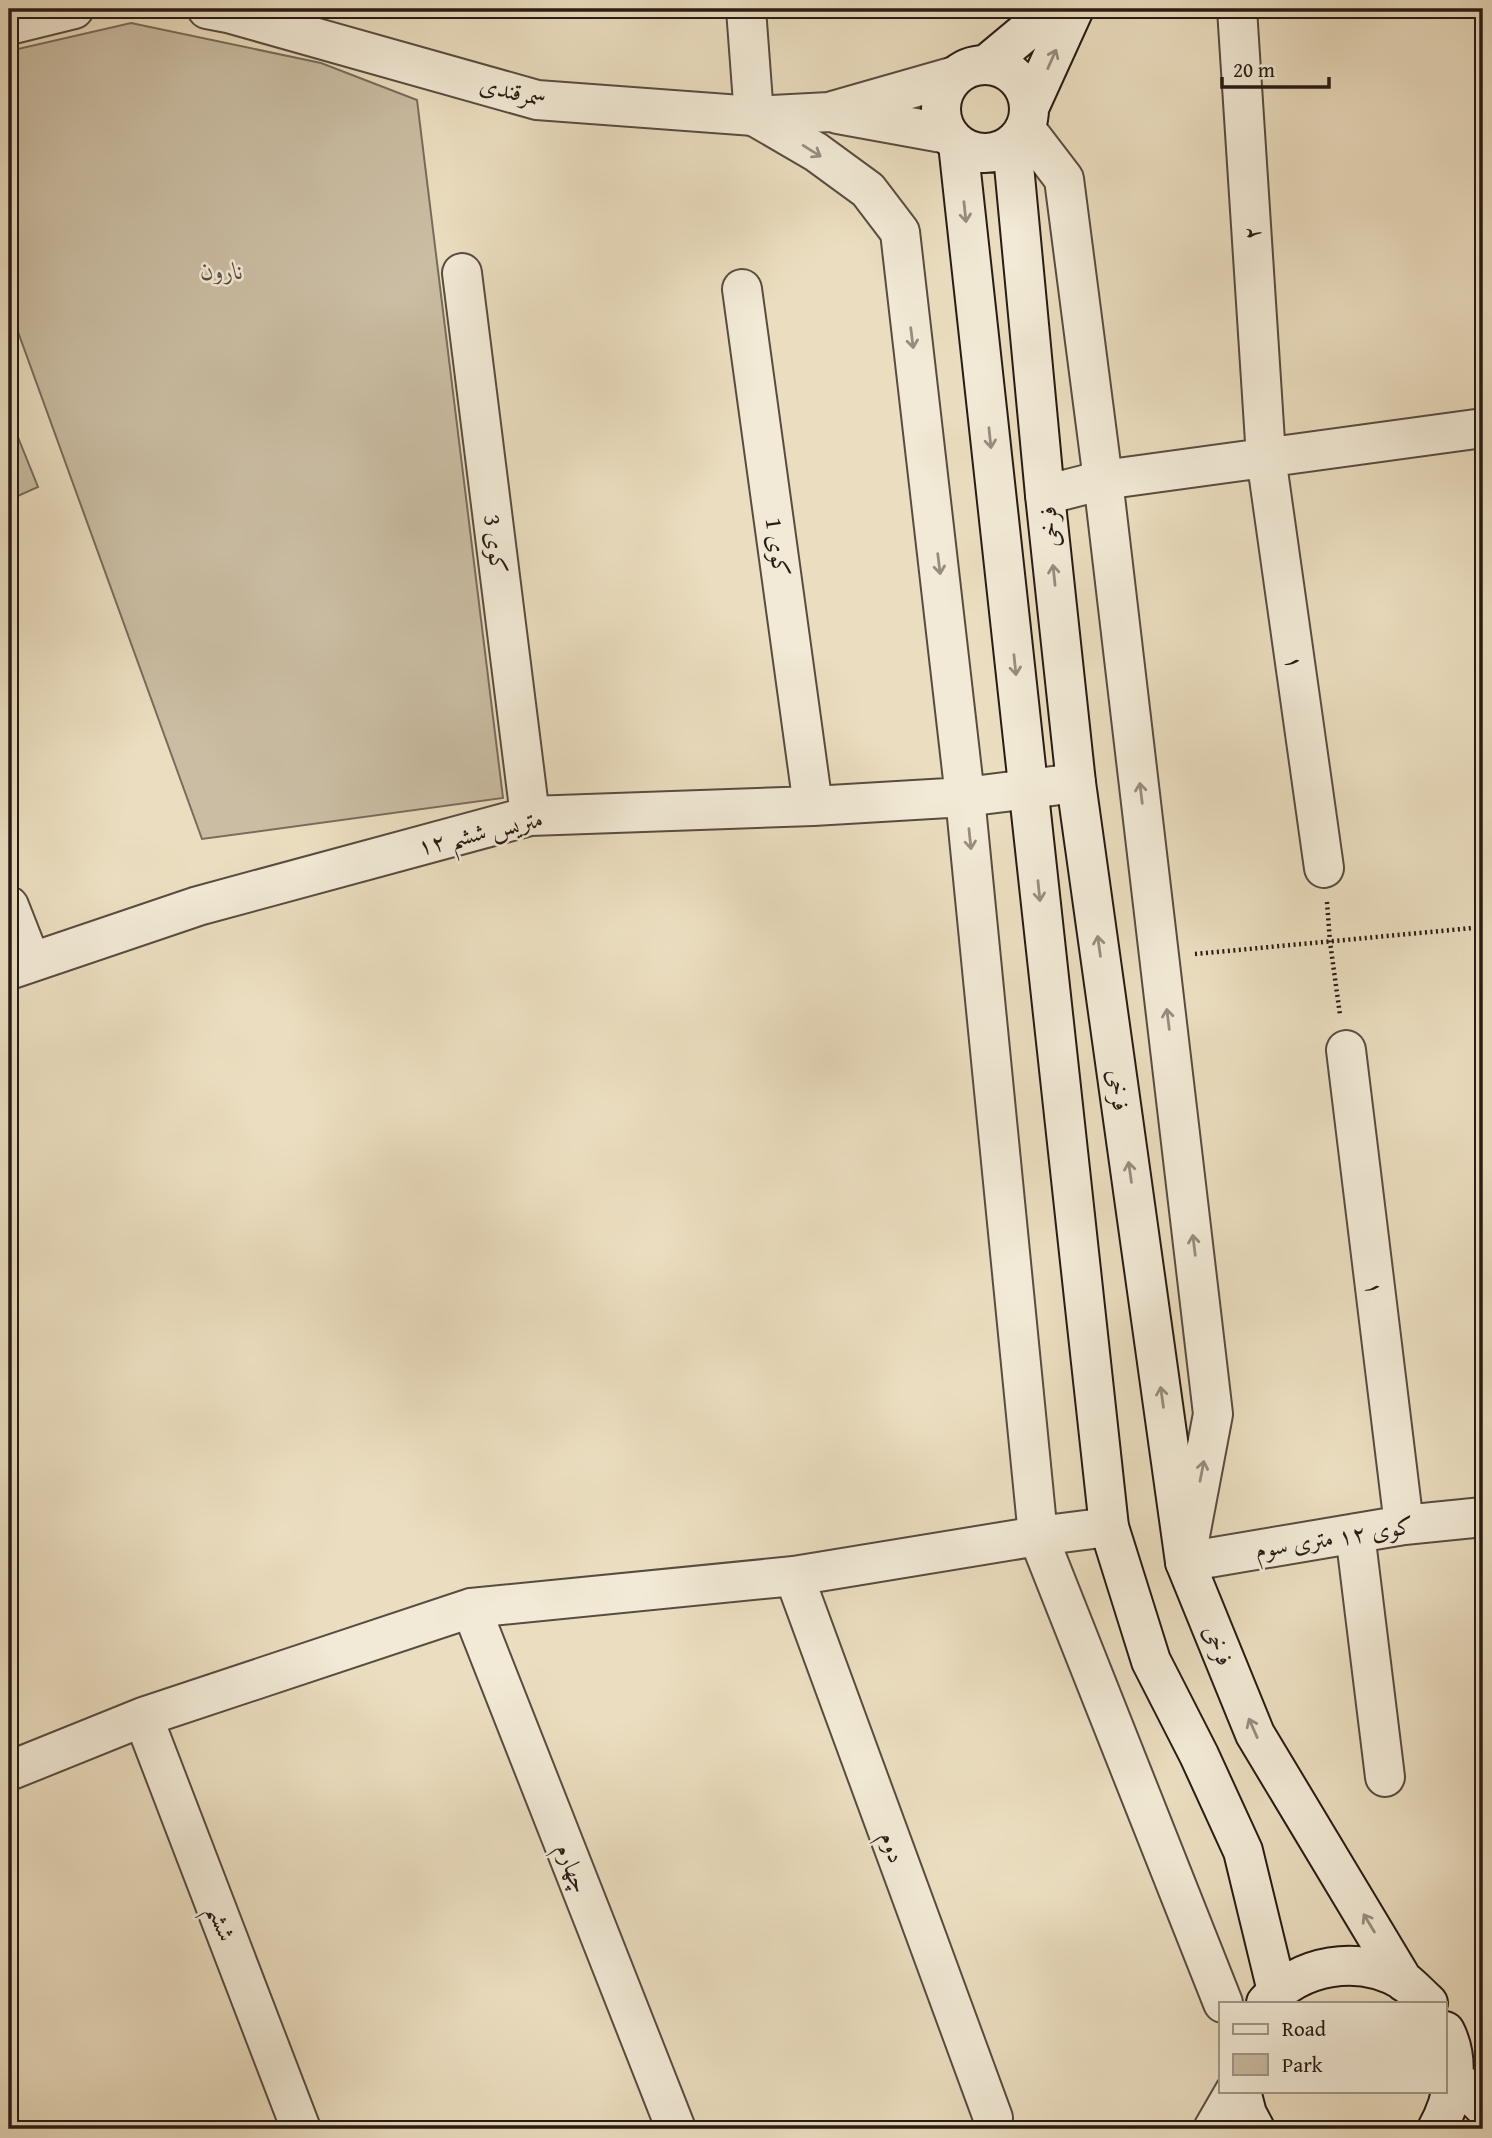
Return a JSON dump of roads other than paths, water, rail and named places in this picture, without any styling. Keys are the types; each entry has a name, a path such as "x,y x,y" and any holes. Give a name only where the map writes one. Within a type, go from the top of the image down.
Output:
{"street":[{"path":"9,25 75,9"},
{"path":"746,9 754,116 816,152 868,190 900,232 965,797 1038,1536 1223,2002"},
{"path":"1053,9 971,70 942,97 942,123 953,139 971,152 985,154 1000,151 1022,127 1074,9"},
{"name":"۲","path":"1237,9 1266,457"},
{"name":"سمرقندی","path":"221,10 537,100 754,116 829,112"},
{"path":"829,112 971,70 1000,67 1012,73 1027,95 1022,127 1064,179 1161,957 1213,1414 1185,1562"},
{"path":"829,112 953,139"},
{"name":"فرخی","path":"1022,127 1045,495 1076,783 1185,1562 1255,1734 1416,1992"},
{"name":"فرخی","path":"953,139 1109,1527 1151,1661 1243,1850 1271,1997"},
{"name":"کوی 3","path":"462,273 530,816"},
{"name":"کوی 1","path":"742,289 813,806"},
{"path":"1045,495 1103,480 1483,428"},
{"name":"۱","path":"1266,457 1324,868"},
{"name":"۱۲ متریس ششم","path":"20,966 198,906 530,816 813,806 965,797 1076,783"},
{"path":"9,906 20,966"},
{"name":"۱","path":"1346,1050 1404,1525"},
{"name":"کوی ۱۲ متری سوم","path":"1185,1562 1404,1525 1483,1517"},
{"path":"9,1771 143,1717 471,1608 794,1576 1109,1527"},
{"path":"1355,1533 1385,1777"},
{"name":"دوم","path":"794,1576 993,2118"},
{"name":"چهارم","path":"471,1608 676,2129"},
{"name":"ششم","path":"143,1717 301,2129"},
{"path":"1271,1997 1305,1973 1337,1965 1370,1968 1416,1992"},
{"path":"1437,2129 1448,2110 1454,2077 1446,2033"},
{"path":"1454,2077 1483,2106"},
{"path":"1213,2129 1233,2092"},
{"path":"1241,2092 1247,2114 1255,2129"}],"park label":[{"name":"نارون","path":"222,270"}]}
